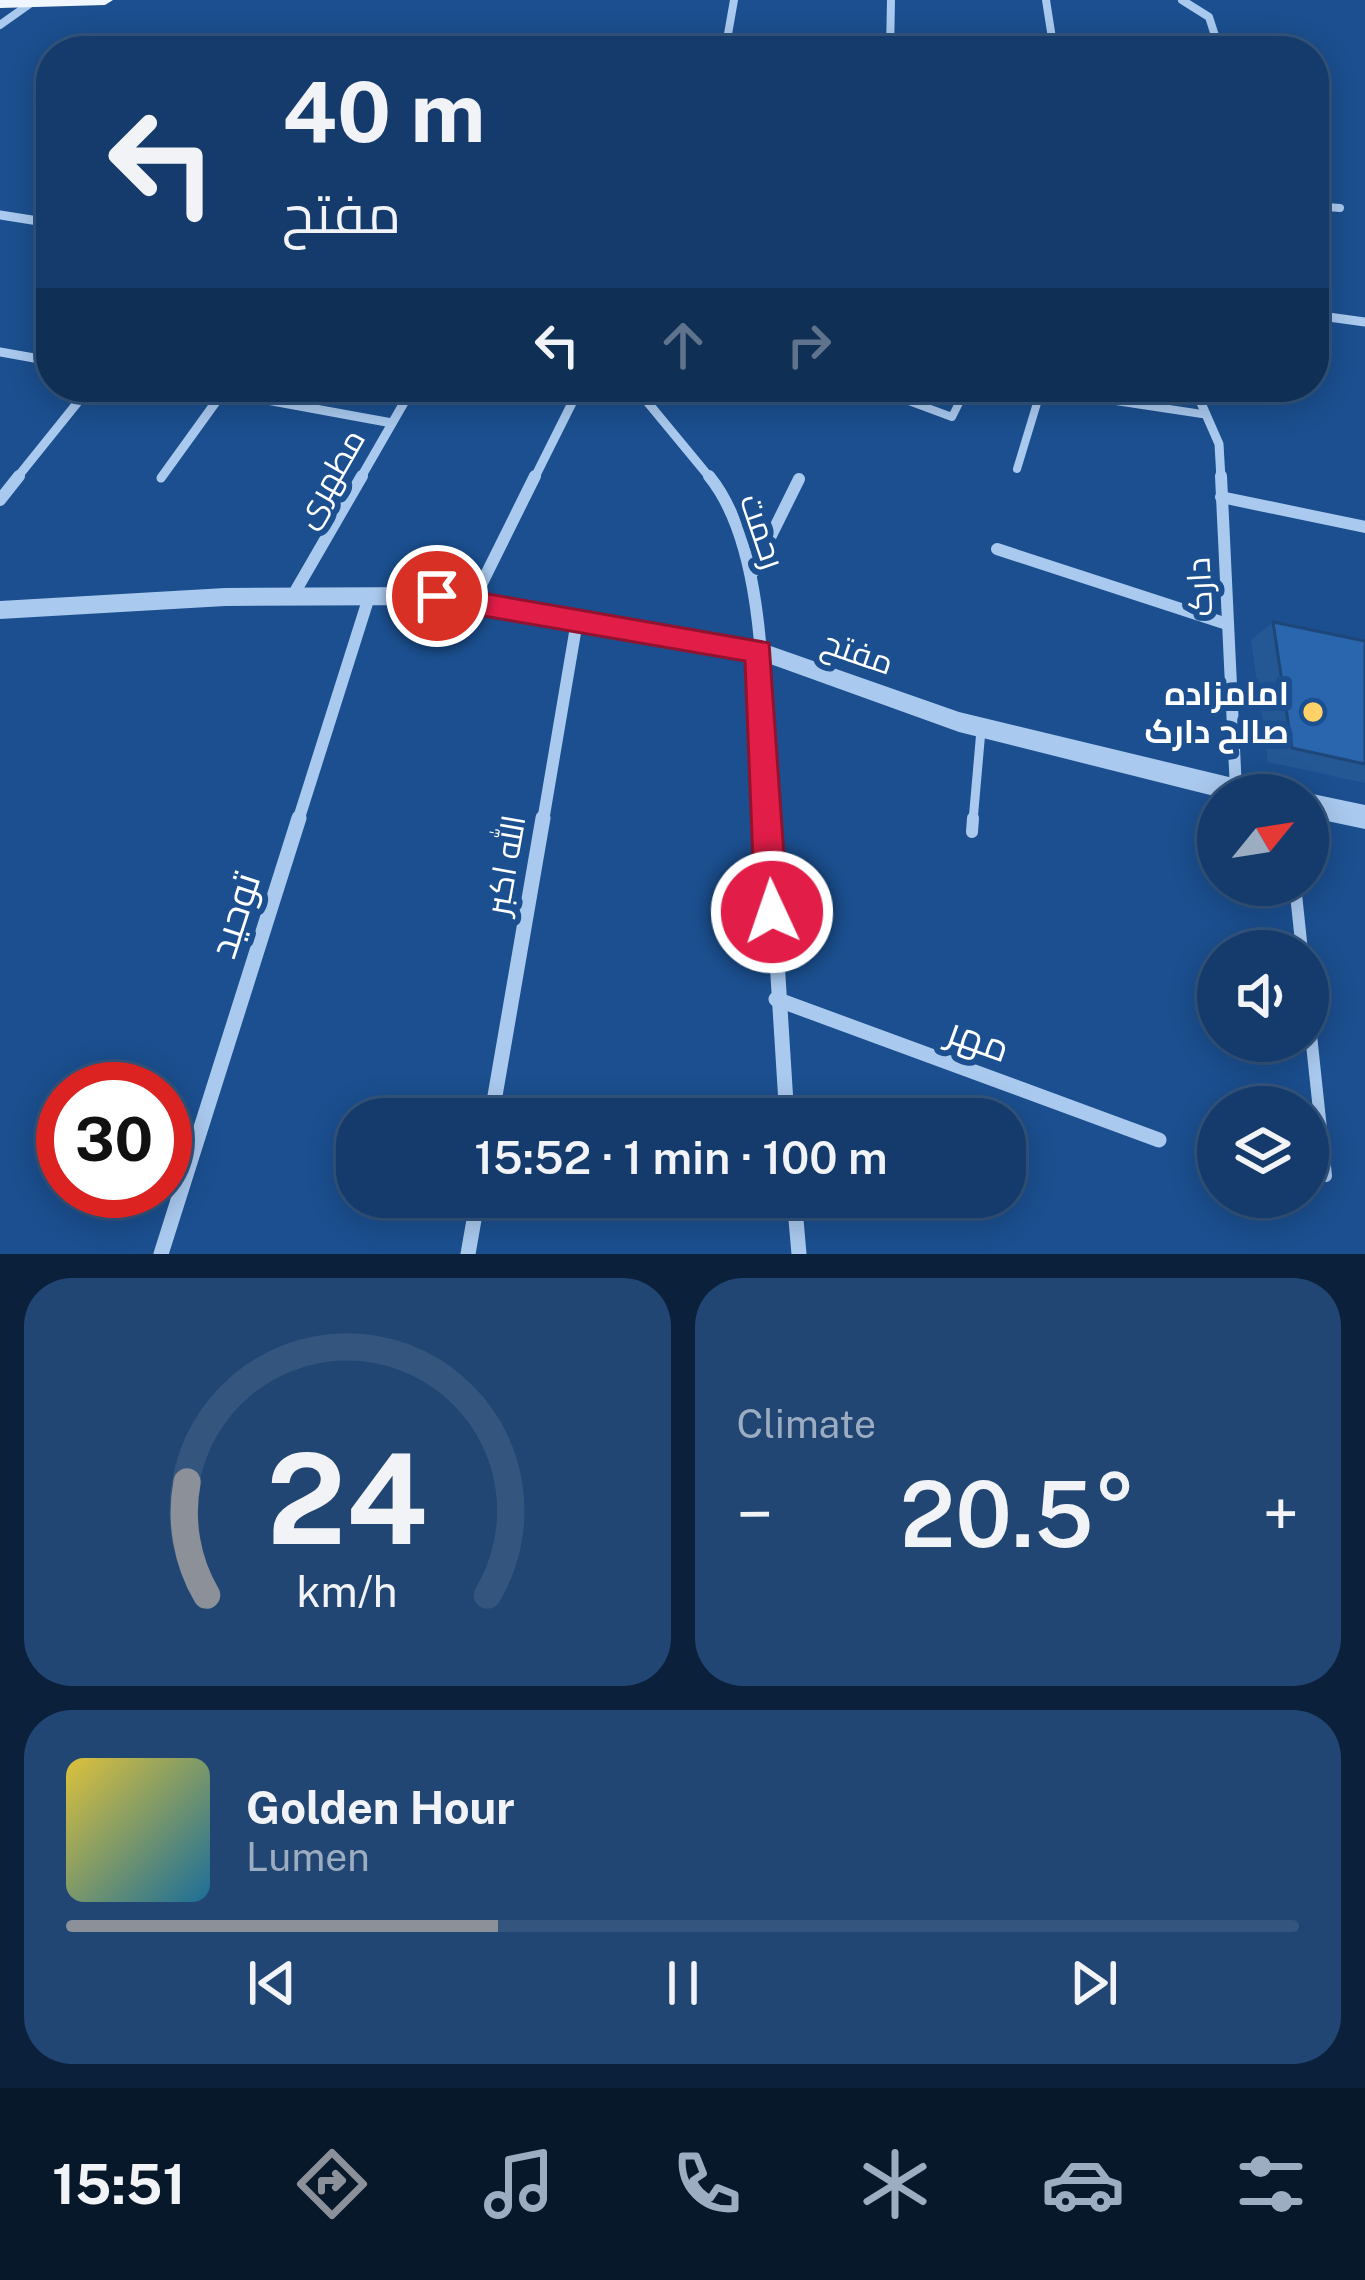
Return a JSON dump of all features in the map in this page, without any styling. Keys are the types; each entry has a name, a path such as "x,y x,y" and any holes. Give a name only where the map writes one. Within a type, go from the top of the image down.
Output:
{"main road":[{"path":"0,3 105,0"}],"street":[{"path":"728,36 734,0"},
{"path":"890,36 891,0"},
{"path":"1046,0 1052,36"},
{"path":"1182,0 1208,17 1215,36"},
{"path":"0,26 31,2"},
{"path":"1329,207 1340,208"},
{"path":"0,215 36,218"},
{"path":"1329,317 1365,322"},
{"path":"0,352 36,358"},
{"path":"0,500 79,402"},
{"path":"161,478 216,402"},
{"path":"278,402 392,423"},
{"name":"مطهری","path":"292,597 404,402"},
{"path":"472,603 572,402"},
{"name":"رحمت","path":"647,402 727,498 753,572 785,1098"},
{"name":"دارک","path":"1198,402 1219,444 1228,625 1245,774"},
{"path":"753,572 800,479"},
{"path":"1221,497 1365,527"},
{"path":"997,549 1228,625"},
{"name":"مفتح","path":"0,610 292,597 437,596 759,651 981,728 1197,781"},
{"name":"توحید","path":"161,1254 369,597"},
{"name":"الله اکبر","path":"495,1098 578,621"},
{"path":"1329,810 1365,817"},
{"name":"مهر","path":"776,999 1159,1140"},
{"path":"468,1254 474,1218"},
{"path":"796,1218 799,1254"}],"lane":[{"path":"912,402 952,417 960,402"},
{"path":"1017,470 1037,402"},
{"path":"1118,402 1202,415"},
{"path":"972,832 981,728"}],"building":[{"name":"امامزاده صالح دارک","path":"1273,622 1365,641 1365,764 1292,748"}],"place":[{"name":"امامزاده صالح دارک","path":"1313,712"}],"route":[{"path":"437,596 759,651 772,912"}]}
